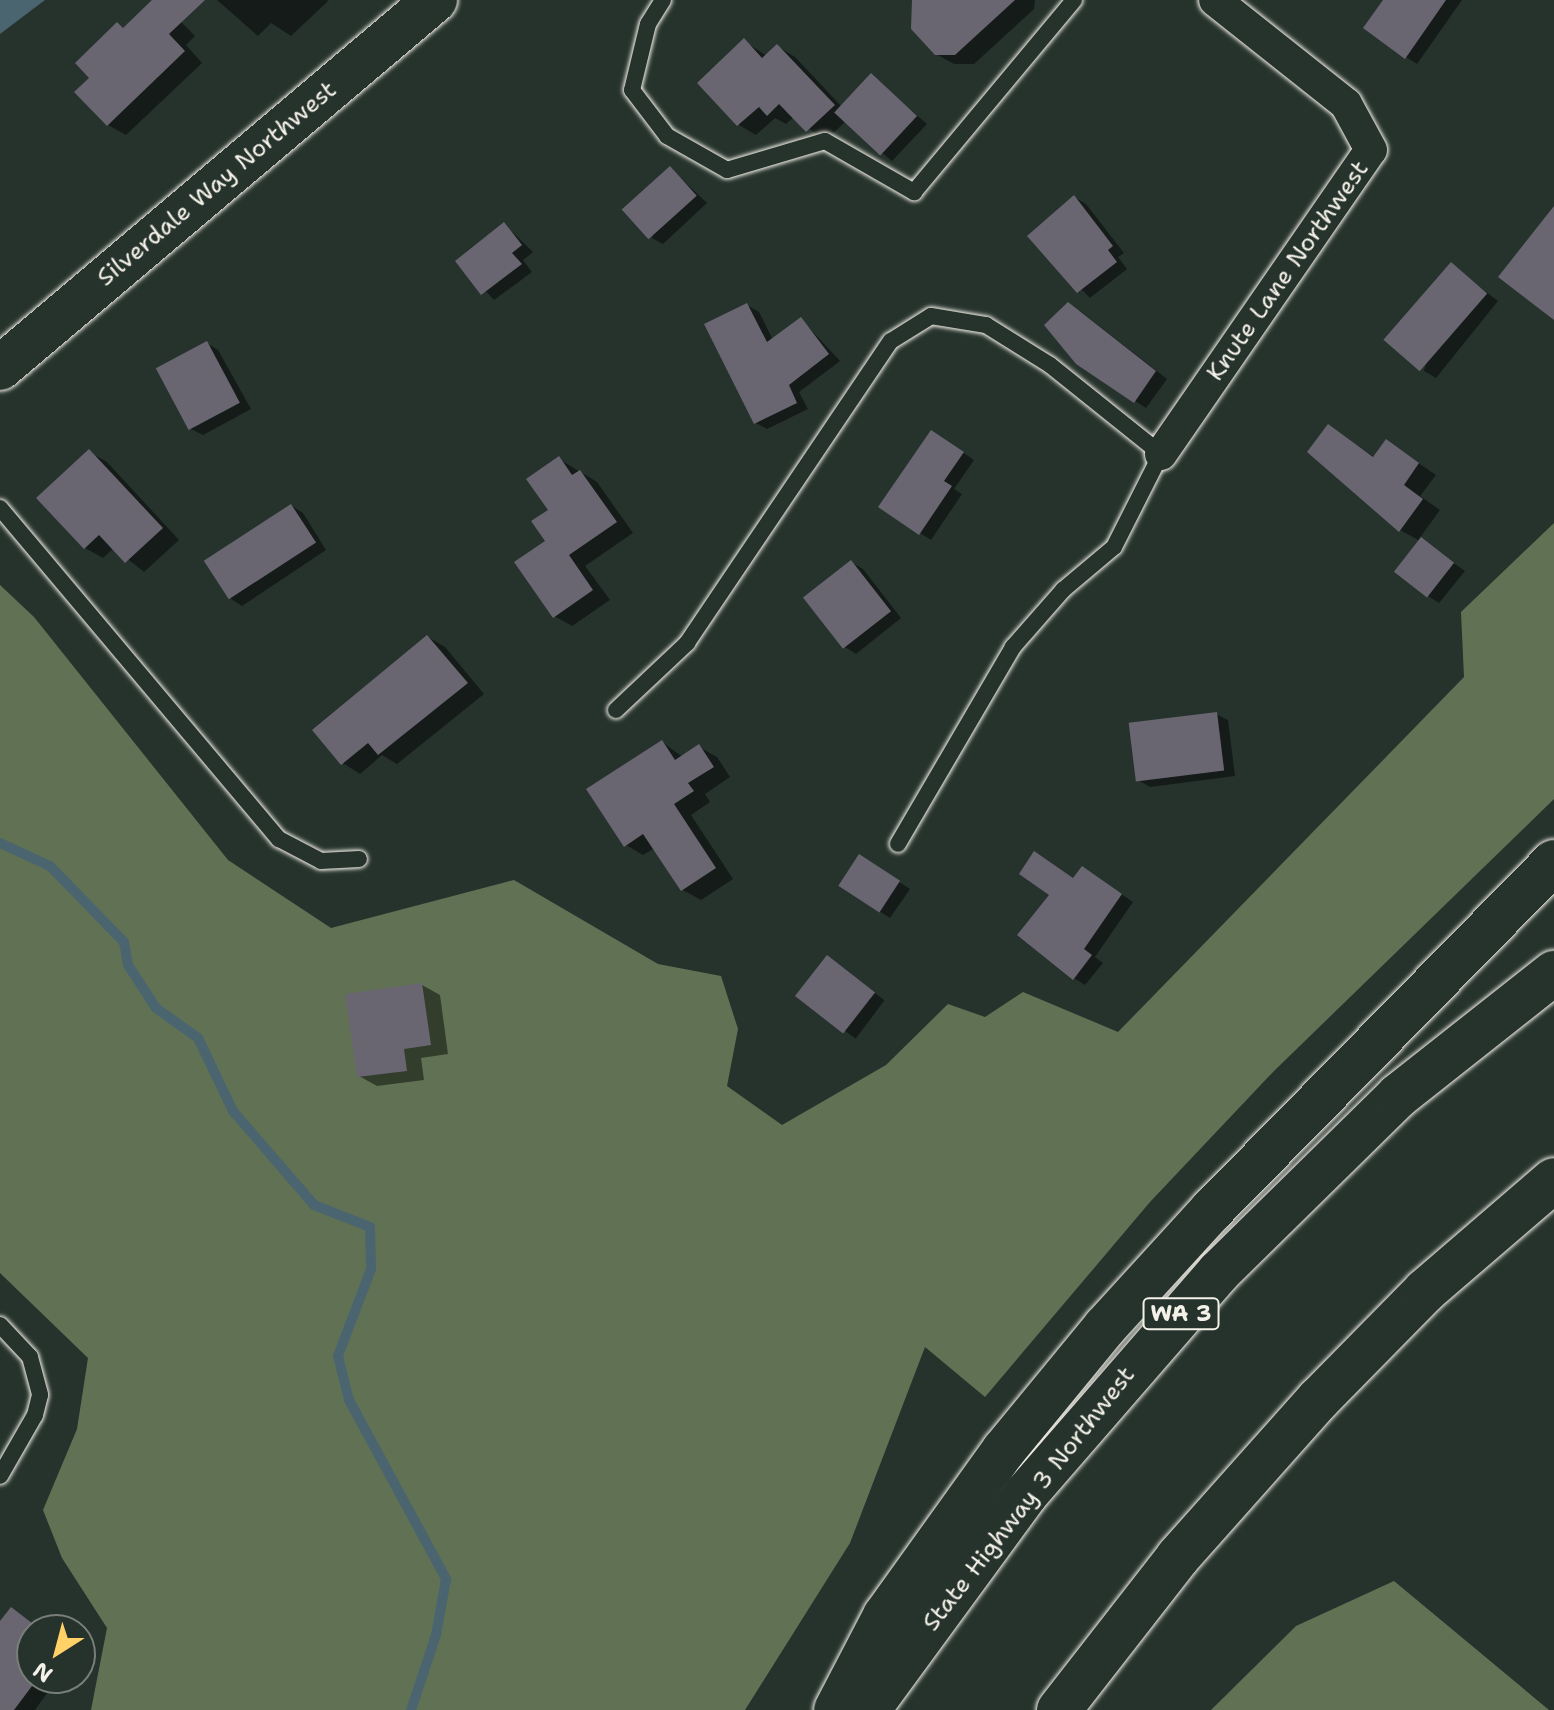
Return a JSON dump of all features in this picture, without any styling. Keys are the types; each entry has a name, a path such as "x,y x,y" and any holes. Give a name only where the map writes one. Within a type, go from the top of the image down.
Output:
{"main road":[{"name":"Silverdale Way Northwest","path":"0,368 435,0"},
{"path":"836,1710 885,1616 1004,1450 1105,1327 1223,1198 1554,862"},
{"name":"State Highway 3 Northwest","path":"868,1710 1026,1494 1219,1272 1398,1096 1554,973"},
{"path":"1059,1710 1247,1477 1425,1291 1554,1180"},
{"path":"1425,1291 1554,1210"}],"street":[{"name":"Knute Lane Northwest","path":"1161,454 1371,150 1346,104 1215,0"}],"lane":[{"path":"663,0 648,24 632,90 667,136 727,170 825,141 914,192 1074,0"},
{"path":"616,710 687,643 891,341 931,316 986,325 1050,365 1161,454 1114,547 1063,590 1013,647 898,844"},
{"path":"0,508 279,839 321,861 359,859"},
{"path":"0,1325 30,1357 40,1395 0,1476"}],"green space":[{"path":"1554,523 1554,799 1274,1071 1150,1202 985,1397 925,1347 850,1543 745,1710 91,1710 107,1628 62,1558 43,1510 77,1429 88,1358 0,1273 0,585 34,617 228,860 331,928 514,880 658,964 721,976 738,1029 727,1086 782,1125 886,1065 948,1004 985,1017 1023,992 1118,1032 1464,677 1461,612"},
{"path":"1394,1581 1549,1710 1211,1710 1296,1626"}],"water":[{"path":"0,0 45,0 0,34"}],"building":[{"path":"152,0 205,0 169,34 185,51 107,126 74,92 89,78 75,63 117,22 123,28"},
{"path":"912,0 1015,0 955,55 935,55 911,29"},
{"path":"1383,0 1446,0 1405,59 1363,28"},
{"path":"744,38 762,58 777,44 835,105 806,132 779,104 767,116 759,107 737,126 697,83"},
{"path":"871,73 917,116 880,155 834,112"},
{"path":"670,166 697,196 648,239 622,209"},
{"path":"1074,195 1113,246 1108,250 1117,262 1077,293 1027,236"},
{"path":"1554,206 1554,320 1498,277"},
{"path":"504,222 522,245 512,253 522,264 481,295 455,261"},
{"path":"1451,262 1487,293 1420,371 1383,340"},
{"path":"1068,302 1156,371 1134,403 1076,364 1044,325"},
{"path":"747,303 767,342 801,317 829,354 789,385 797,403 754,424 704,324"},
{"path":"207,341 240,403 189,430 156,368"},
{"path":"1328,424 1373,457 1386,439 1419,463 1404,485 1423,499 1399,532 1307,452"},
{"path":"931,430 964,452 944,481 952,486 919,535 878,507"},
{"path":"89,449 163,528 125,563 99,535 84,549 36,498"},
{"path":"559,456 572,475 580,470 617,522 569,555 593,590 553,618 514,562 545,541 531,521 548,510 526,479"},
{"path":"291,504 316,543 229,599 204,561"},
{"path":"1421,537 1454,563 1427,598 1394,572"},
{"path":"851,560 891,611 843,649 803,598"},
{"path":"427,635 468,683 378,755 368,743 341,765 312,730"},
{"path":"1217,712 1224,771 1136,781 1129,723"},
{"path":"662,740 675,760 699,744 714,767 688,783 694,791 674,804 716,868 681,891 643,834 624,847 586,789"},
{"path":"1034,851 1073,878 1082,866 1122,894 1084,949 1092,955 1073,980 1017,935 1049,895 1019,874"},
{"path":"859,854 900,881 879,913 838,886"},
{"path":"827,955 875,993 843,1034 795,996"},
{"path":"422,983 431,1045 404,1049 407,1071 357,1077 345,994"},
{"path":"11,1607 20,1614 16,1614 16,1694 26,1694 14,1710 0,1710 0,1621"}],"waterway":[{"path":"0,843 50,866 124,942 128,965 156,1008 198,1038 233,1111 314,1205 370,1227 371,1269 338,1356 349,1400 446,1579 436,1635 411,1710"}]}
